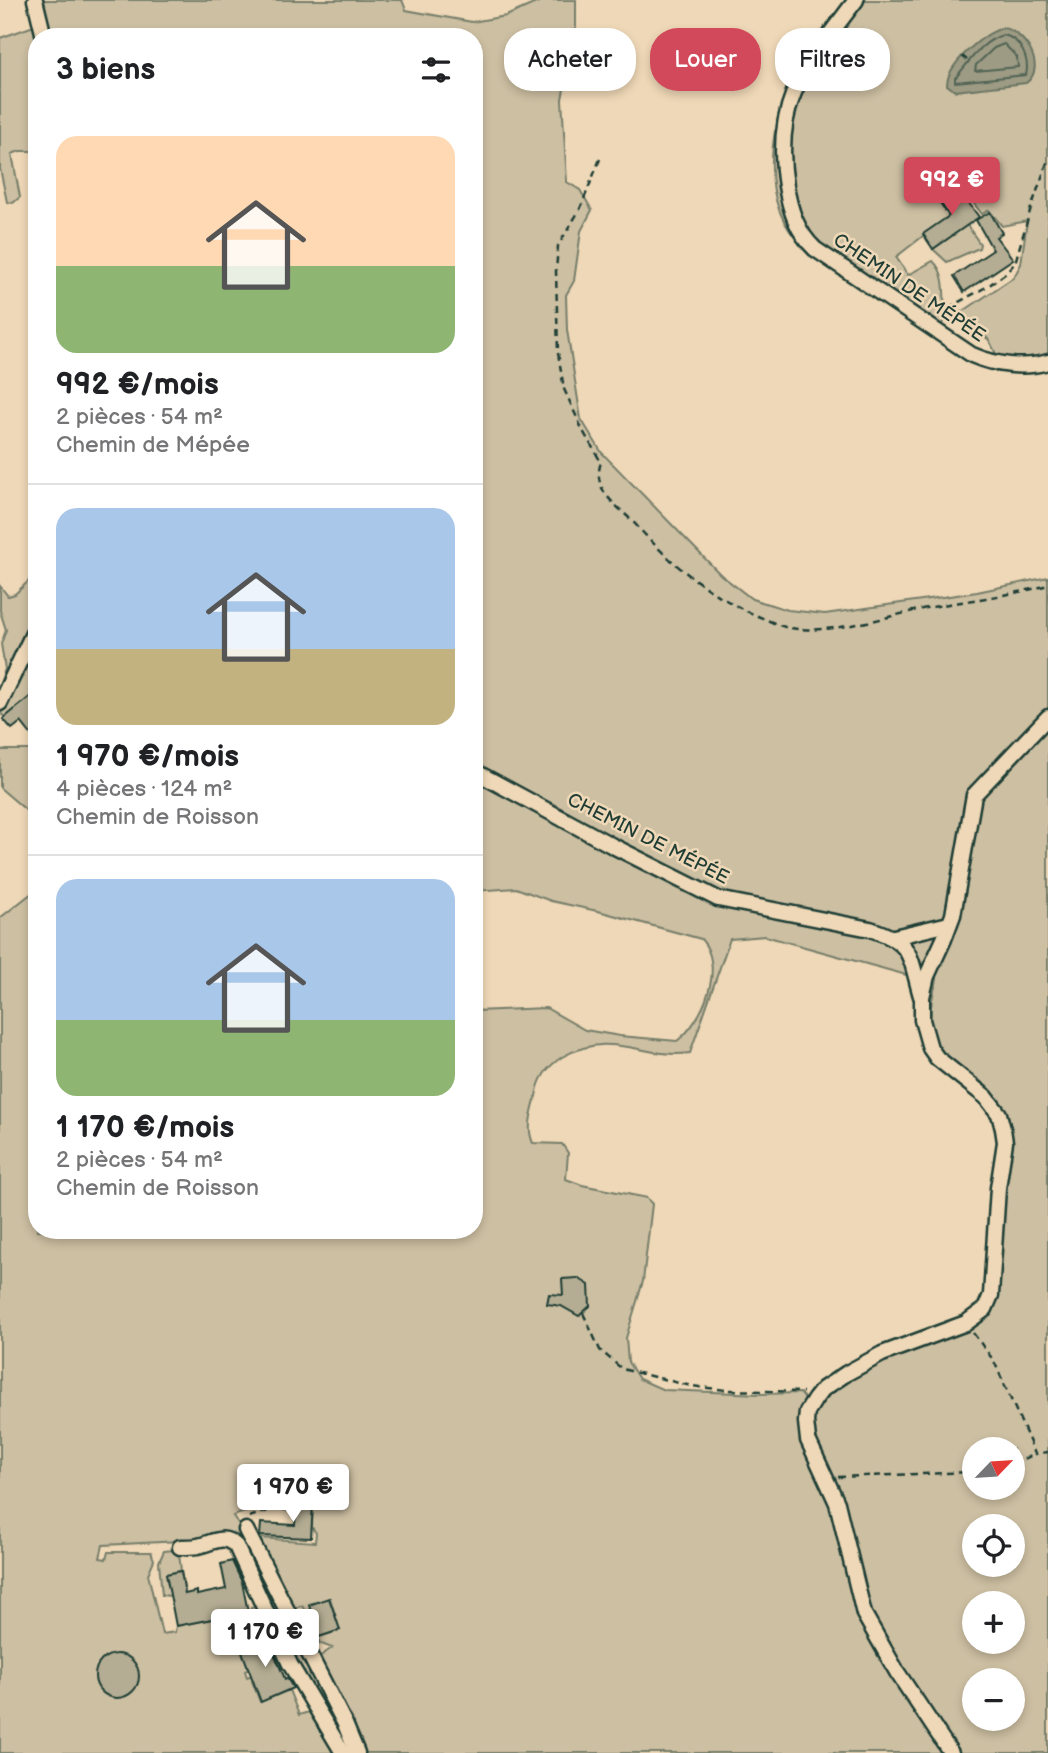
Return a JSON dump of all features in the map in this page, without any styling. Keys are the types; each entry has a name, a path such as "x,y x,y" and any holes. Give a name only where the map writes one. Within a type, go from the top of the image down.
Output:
{"street":[{"path":"35,0 42,28"},
{"name":"CHEMIN DE MÉPÉE","path":"856,0 813,56 786,110 782,150 788,197 798,227 815,249 972,355 1008,364 1035,365 1048,362"},
{"path":"0,702 28,644"},
{"path":"951,1753 897,1672 864,1614 842,1524 807,1430 807,1412 823,1389 847,1373 882,1354 966,1323 985,1309 991,1295 998,1188 1005,1142 1003,1129 999,1114 986,1097 937,1058 930,1048 922,1020 922,997 927,976 950,924 974,795 1048,717"},
{"name":"CHEMIN DE MÉPÉE","path":"483,776 718,899 870,929 894,937 950,924"},
{"path":"894,937 909,954 922,997"},
{"path":"246,1530 345,1724 357,1753"},
{"path":"180,1547 202,1545 222,1539 236,1546 290,1664 343,1753"}],"path":[{"path":"962,56 967,60"},
{"path":"600,159 579,209 558,246 558,353 564,389 583,432 601,462 597,481 602,490 644,534 721,600 785,627 829,628 857,624 925,609 1007,596 1048,585"},
{"path":"948,308 988,286 1015,263 1048,160"},
{"path":"583,1313 600,1350 622,1369 691,1386 726,1391 800,1391 815,1399"},
{"path":"966,1323 993,1361 1035,1454"},
{"path":"1026,1458 1048,1452"},
{"path":"827,1479 856,1475 962,1472"},
{"path":"246,1530 246,1524 255,1514 276,1508 291,1511"}],"shaded area":[{"path":"41,0 402,0 406,10 472,22 506,16 543,0 576,0 576,28 504,28 504,91 564,91 567,182 580,190 592,210 581,231 574,281 566,295 567,330 581,419 602,453 721,575 752,599 788,610 825,614 977,592 1048,577 1048,1753 362,1753 316,1659 332,1648 319,1643 319,1637 340,1630 330,1598 309,1604 311,1611 306,1612 302,1606 293,1608 258,1538 315,1542 316,1533 312,1527 313,1499 297,1494 233,1516 249,1539 353,1749 346,1753 299,1670 272,1615 254,1617 251,1608 266,1601 241,1542 235,1535 227,1532 181,1541 103,1545 100,1558 106,1559 108,1552 151,1552 154,1560 148,1574 162,1634 175,1632 176,1626 231,1615 232,1620 256,1629 259,1638 240,1646 249,1669 245,1671 247,1677 256,1674 273,1660 281,1668 252,1681 260,1702 289,1690 299,1715 312,1711 339,1753 0,1753 0,918 28,896 28,1239 483,1239 483,1011 546,1008 585,1030 677,1041 695,1021 708,993 711,964 708,950 701,939 551,901 516,888 483,890 483,28 28,28 34,26","holes":["765,936 910,976 934,975 937,980 930,1014 937,1045 952,1064 987,1087 1003,1111 992,1310 981,1323 963,1332 915,1346 872,1363 808,1403 800,1393 664,1390 639,1379 628,1362 626,1338 643,1281 652,1204 647,1198 582,1185 566,1179 568,1153 562,1144 533,1143 530,1132 531,1114 539,1084 548,1069 562,1057 597,1045 673,1054 690,1053 730,939"]},
{"path":"862,0 1048,0 1048,356 1035,359 998,358 989,340 959,314 1014,277 1021,264 1027,221 1002,226 989,210 982,214 972,201 968,203 953,182 945,188 949,194 939,201 949,216 896,257 908,275 933,261 938,267 944,288 945,320 941,325 807,234 802,245 792,233 778,207 772,162 775,131 788,132 800,91 890,91 890,28 842,28"},
{"path":"28,28 28,151 12,154 20,197 13,203 7,202 0,169 0,38"},
{"path":"967,225 980,244 979,248 947,262 933,249"},
{"path":"28,582 28,636 0,695 0,683 5,669 1,644 6,630 0,611 0,586 8,596 15,594"},
{"path":"28,654 28,699 6,717 0,710"},
{"path":"0,750 28,750 28,811 0,788"},
{"path":"174,1550 179,1554 181,1571 166,1574 171,1596 162,1595 159,1562 164,1551"}],"water":[{"path":"1003,28 1019,36 1031,51 1035,68 1026,83 955,91 947,85 953,68 968,50 986,36"}],"building":[{"path":"953,182 979,217 933,249 923,234 949,216 939,201 949,194 944,188"},
{"path":"990,212 1002,233 996,237 1013,259 964,292 954,276 993,250 976,220"},
{"path":"28,698 28,731 21,722 12,729 3,719"},
{"path":"578,1278 589,1285 590,1306 579,1316 561,1306 547,1304 549,1294 563,1295 562,1279"},
{"path":"297,1501 313,1502 311,1538 260,1536 261,1523 295,1525"},
{"path":"232,1561 242,1582 248,1612 176,1626 166,1574 181,1571 185,1594 197,1591 197,1595 226,1589 221,1564"},
{"path":"329,1598 340,1630 319,1637 309,1605"},
{"path":"266,1635 285,1679 287,1678 293,1688 261,1702 240,1646"},
{"path":"117,1654 133,1660 139,1676 133,1692 117,1698 101,1692 95,1676 101,1660"}]}
